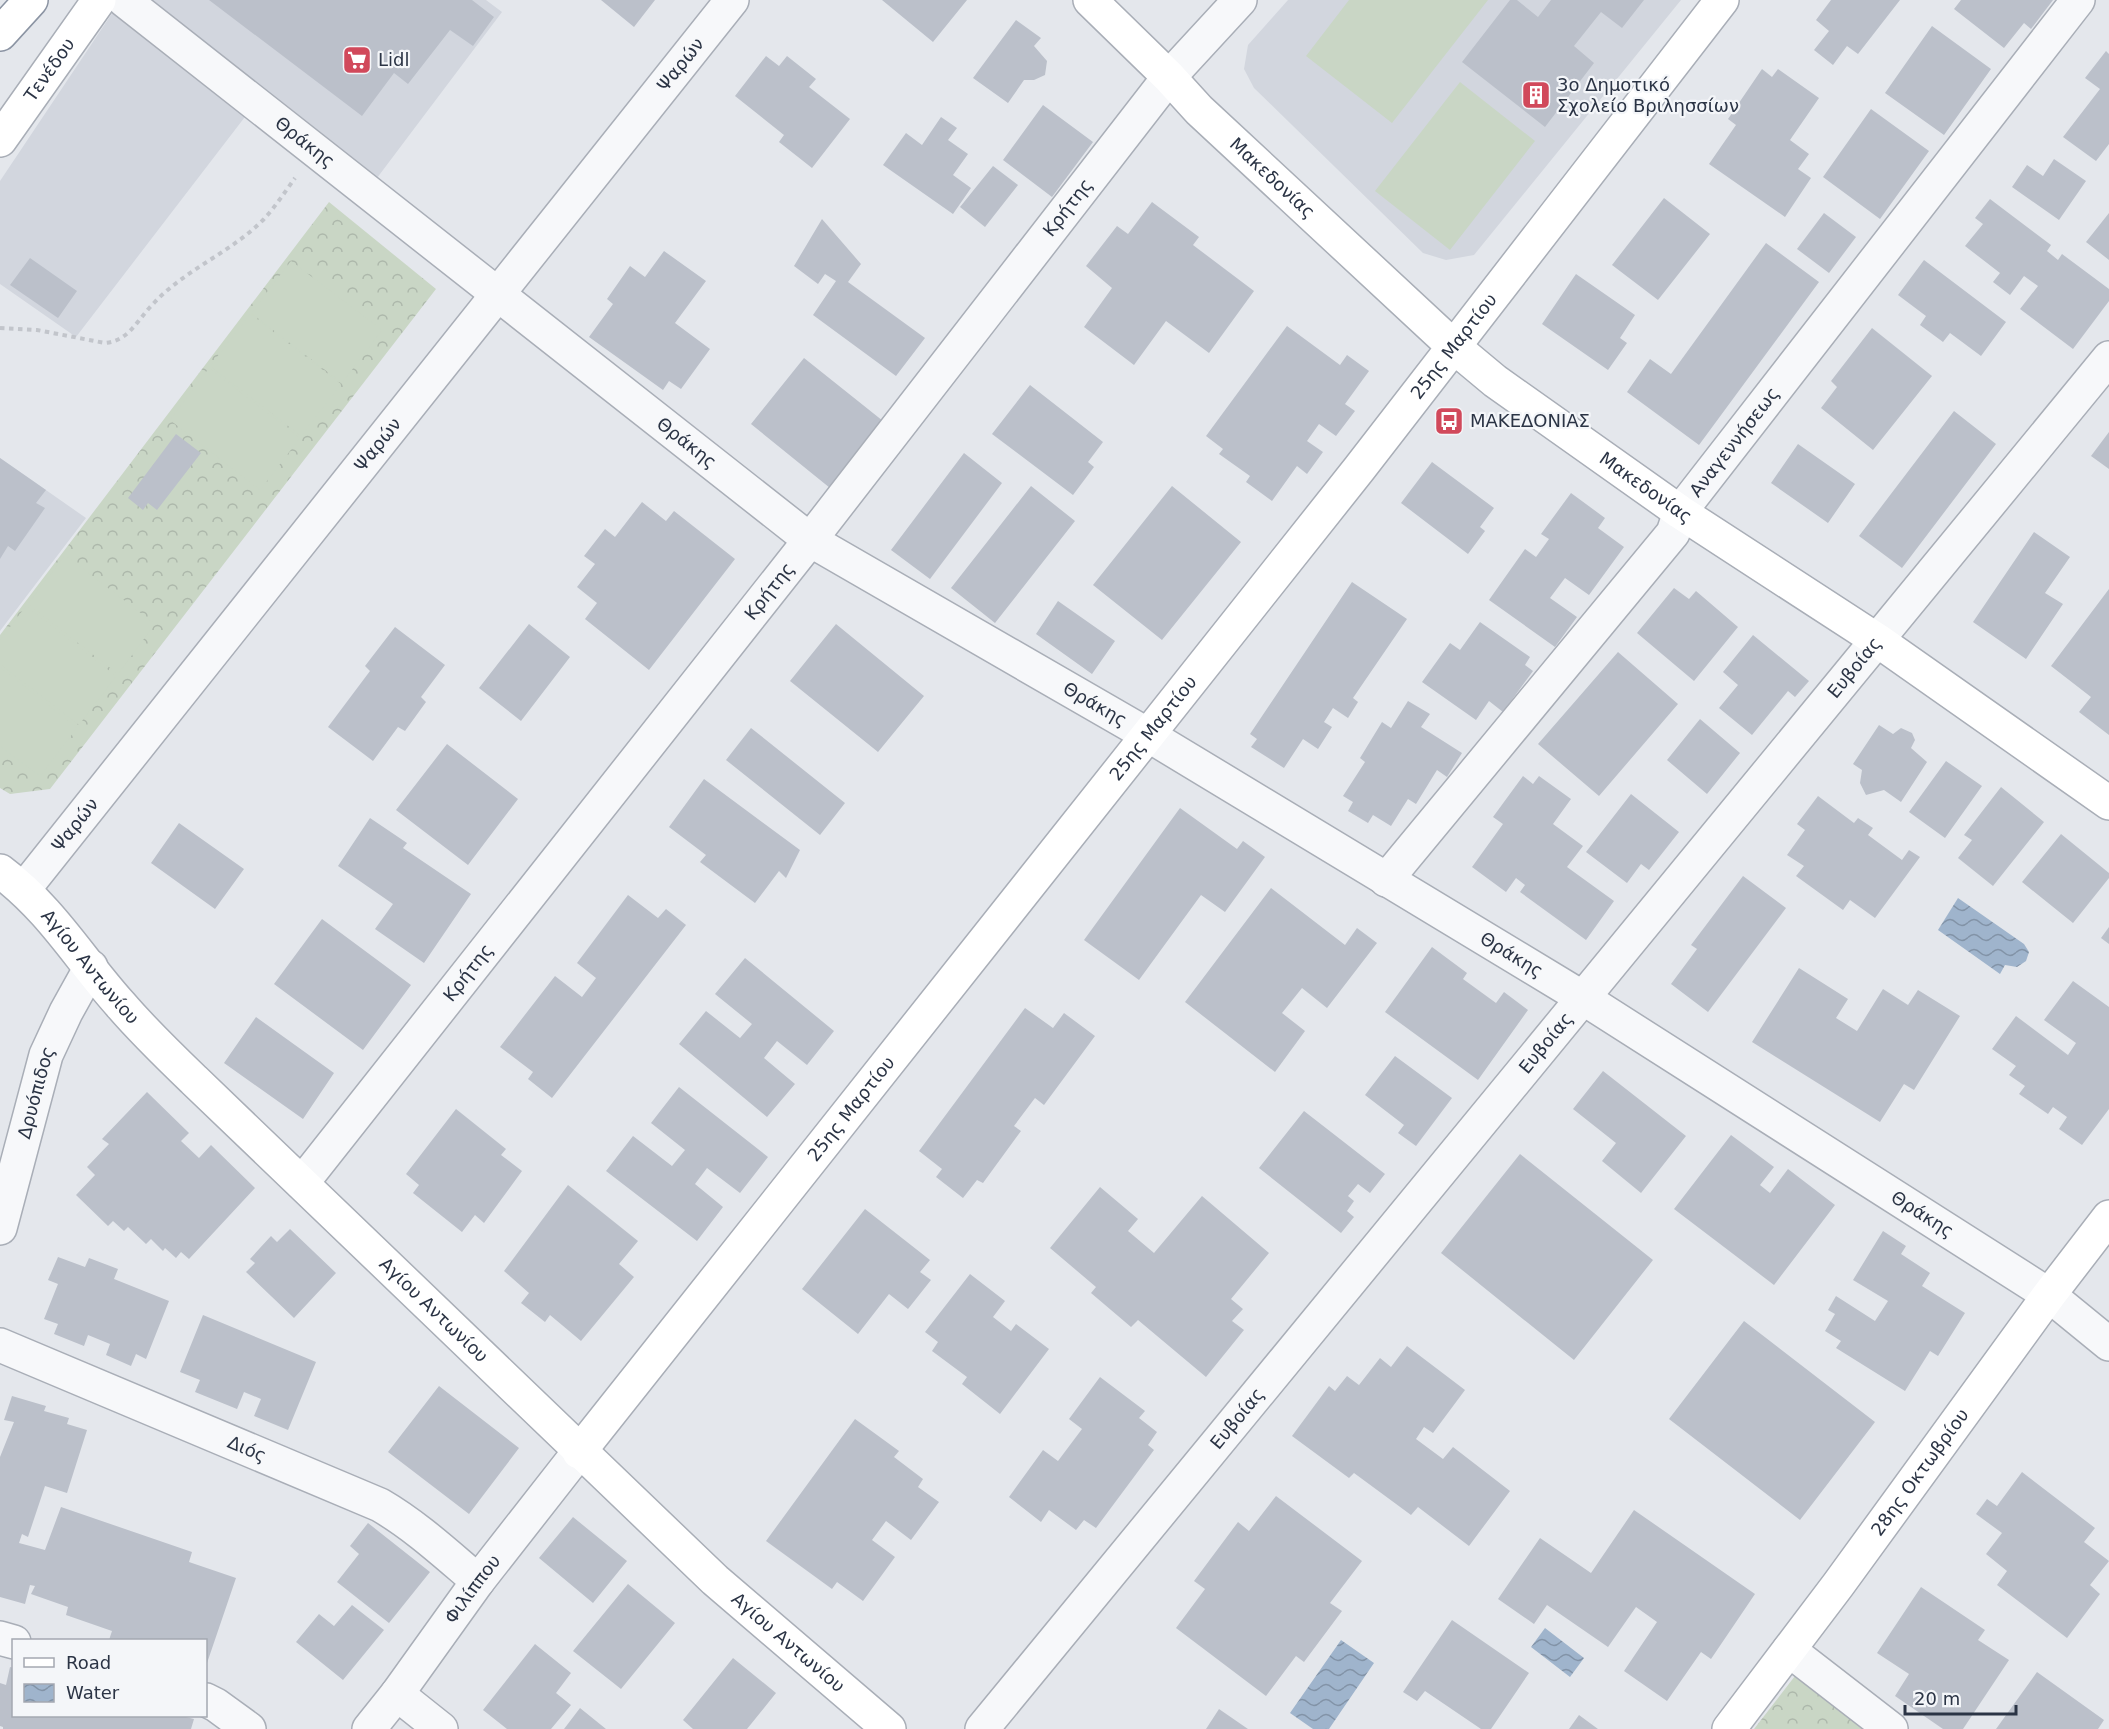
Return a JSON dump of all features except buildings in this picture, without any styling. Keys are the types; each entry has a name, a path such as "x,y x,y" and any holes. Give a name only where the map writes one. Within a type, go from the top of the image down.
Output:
{"main road":[{"path":"0,34 31,0"},
{"name":"Τενέδου","path":"0,140 99,0"},
{"name":"Μακεδονίας","path":"1090,0 1199,110 1453,346 1495,381 1680,512 1877,640 2109,803"},
{"name":"25ης Μαρτίου","path":"579,1452 1359,469 1722,0"},
{"name":"Αγίου Αντωνίου","path":"12,880 70,940 118,1003 158,1045 579,1452 715,1580 889,1729"},
{"name":"28ης Οκτωβρίου","path":"1729,1729 1838,1586 2049,1295 2109,1217"}],"street":[{"name":"Θράκης","path":"124,0 810,540 1148,735 1583,998 2049,1295 2109,1344"},
{"name":"Ψαρών","path":"12,880 497,295 732,0"},
{"name":"Κρήτης","path":"302,1183 810,540 1169,78 1240,0"},
{"name":"Αναγεννήσεως","path":"1386,880 1673,533 1680,512 2078,0"},
{"name":"Ευβοίας","path":"982,1729 2109,358"},
{"name":"Δρυόπιδος","path":"0,1228 46,1055 91,967"},
{"name":"Διός","path":"0,1345 380,1505 400,1516 431,1540 478,1581"},
{"name":"Φιλίππου","path":"369,1729 478,1581 579,1452"},
{"path":"1789,1650 1892,1729"},
{"path":"397,1694 441,1729"},
{"path":"207,1700 249,1729"}],"path":[{"path":"0,328 37,330 105,343 116,342 127,336 154,303 188,274 263,219 315,151"}],"shaded area":[{"path":"121,0 486,0 502,12 377,178 264,92 76,337 0,284 0,181"},
{"path":"1288,0 1681,0 1474,255 1446,260 1423,253 1254,88 1244,69 1248,45"},
{"path":"0,458 86,518 0,631"}],"green space":[{"path":"1349,0 1488,0 1392,123 1306,56"},
{"path":"1460,82 1535,141 1450,250 1375,191"},
{"path":"329,202 436,289 50,789 10,794 0,788 0,635"},
{"path":"291,261 382,330 342,383 251,313"},
{"path":"250,314 341,384 301,436 210,366"},
{"path":"209,368 300,438 260,490 170,420"},
{"path":"65,555 155,624 118,674 28,604"},
{"path":"26,606 116,676 79,725 0,664 0,640"},
{"path":"0,667 77,728 40,776 0,746"},
{"path":"1795,1676 1864,1729 1754,1729"}],"water":[{"path":"1958,898 2024,944 2029,952 2026,961 2017,967 2005,965 2000,974 1938,930"},
{"path":"1545,1628 1584,1658 1570,1677 1531,1647"},
{"path":"1341,1640 1374,1663 1329,1729 1313,1729 1290,1713"}],"place":[{"name":"Lidl","path":"357,60"},
{"name":"3ο Δημοτικό Σχολείο Βριλησσίων","path":"1536,95"},
{"name":"ΜΑΚΕΔΟΝΙΑΣ","path":"1449,421"}]}
